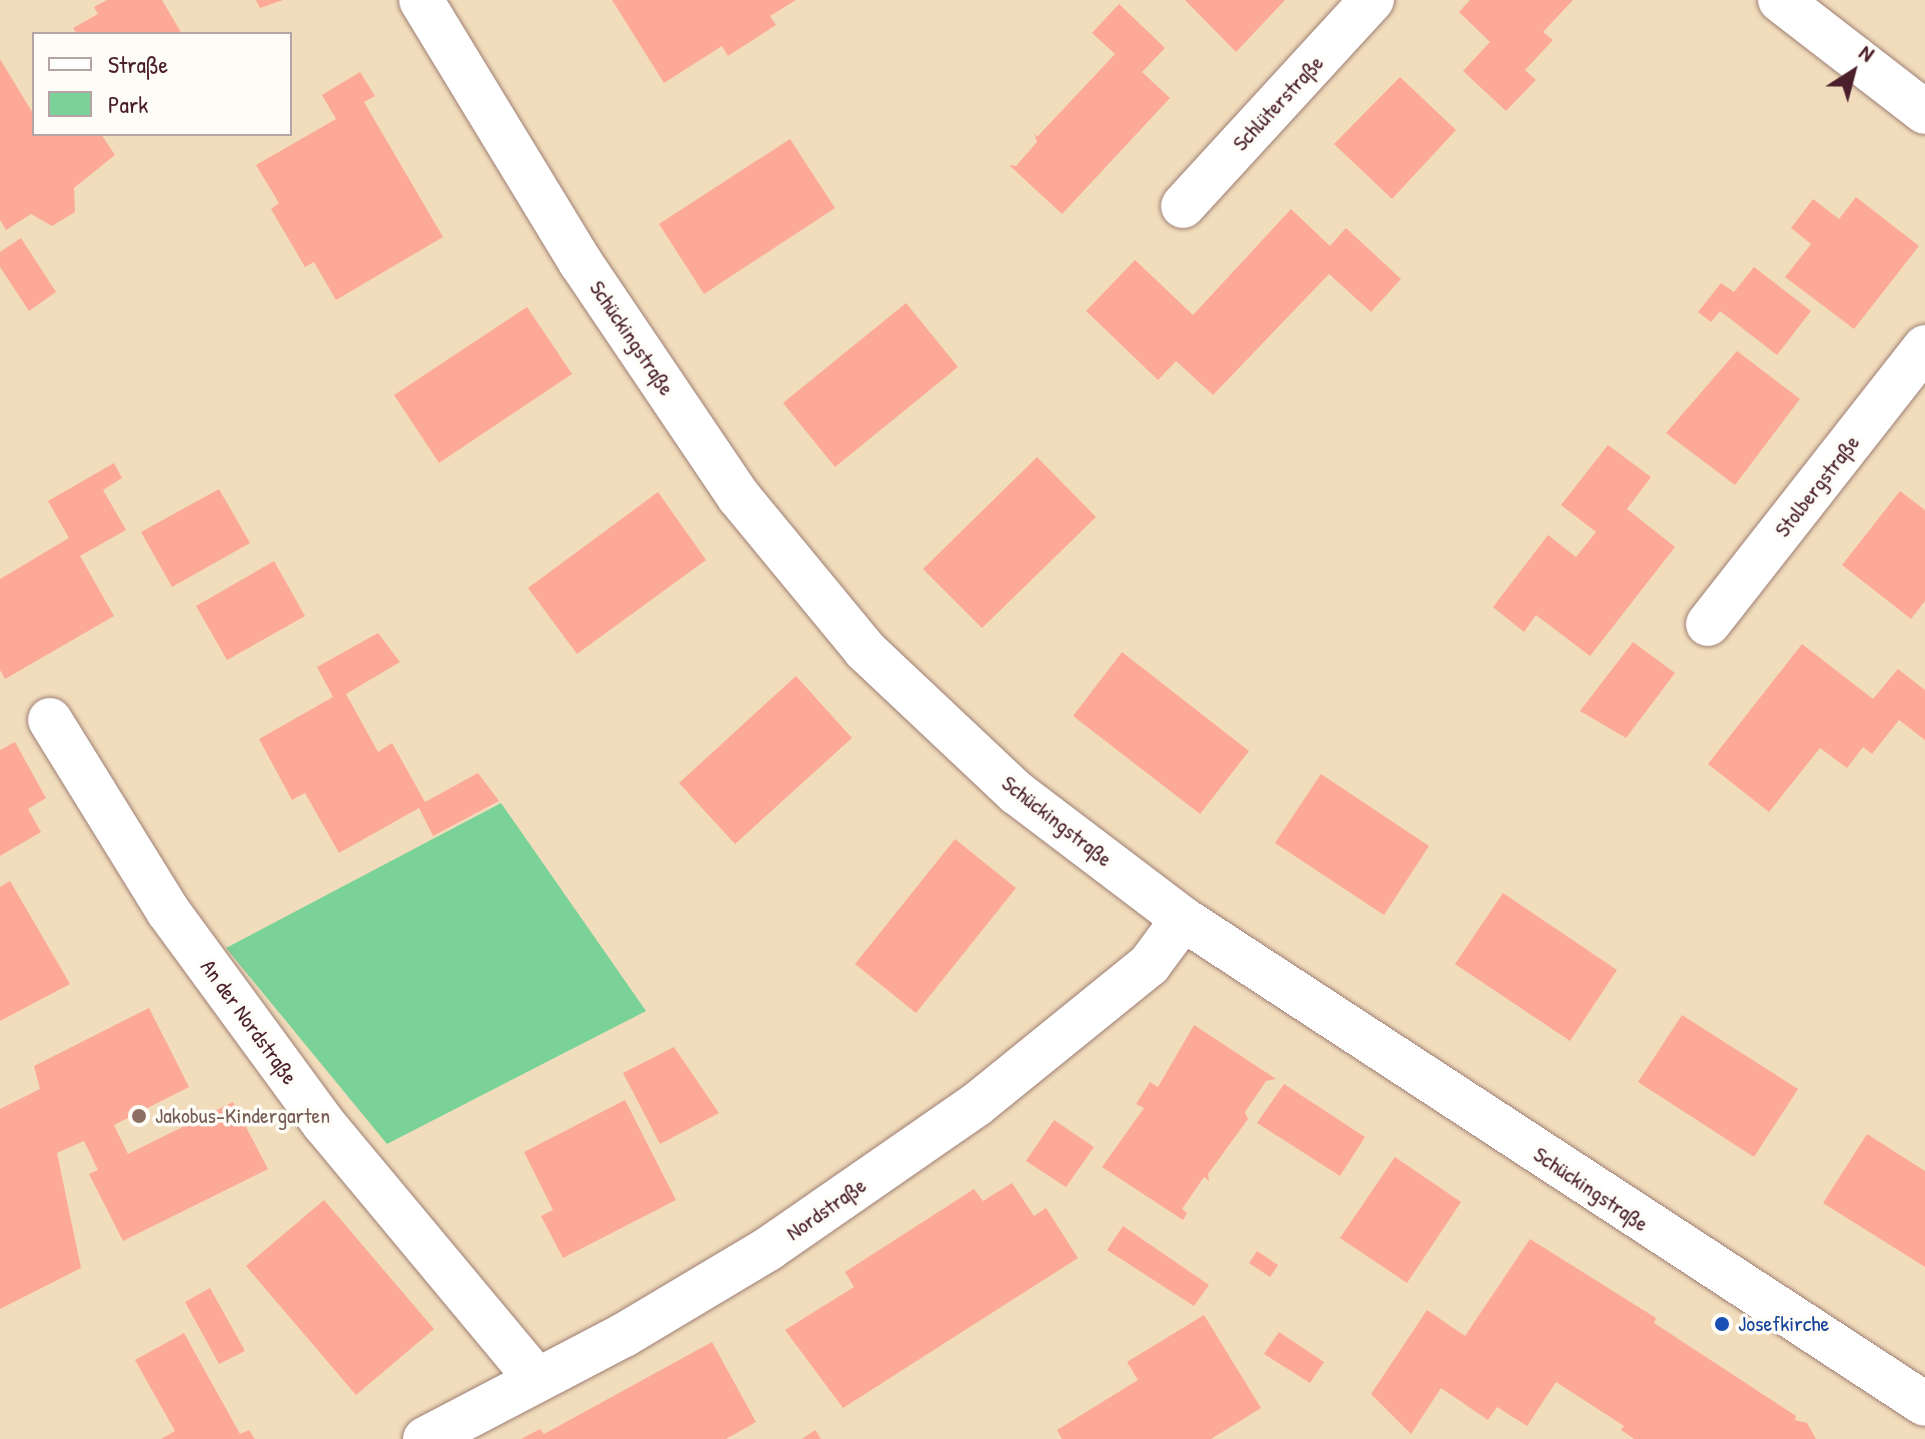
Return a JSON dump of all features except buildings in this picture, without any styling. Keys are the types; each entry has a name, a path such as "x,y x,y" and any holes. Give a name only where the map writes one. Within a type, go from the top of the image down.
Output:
{"street":[{"name":"Schückingstraße","path":"421,0 581,263 739,497 865,650 1017,793 1183,919 1925,1404"},
{"name":"Schlüterstraße","path":"1183,206 1372,0"},
{"path":"1780,0 1925,112"},
{"name":"Stolbergstraße","path":"1708,624 1925,347"},
{"name":"An der Nordstraße","path":"50,720 168,911 324,1124 536,1378"},
{"name":"Nordstraße","path":"425,1439 536,1378 624,1335 768,1249 976,1105 1149,965 1183,919"}],"green space":[{"path":"501,803 646,1011 387,1144 226,948"}],"place":[{"name":"Jakobus-Kindergarten","path":"139,1116"},
{"name":"Josefkirche","path":"1722,1324"}]}
